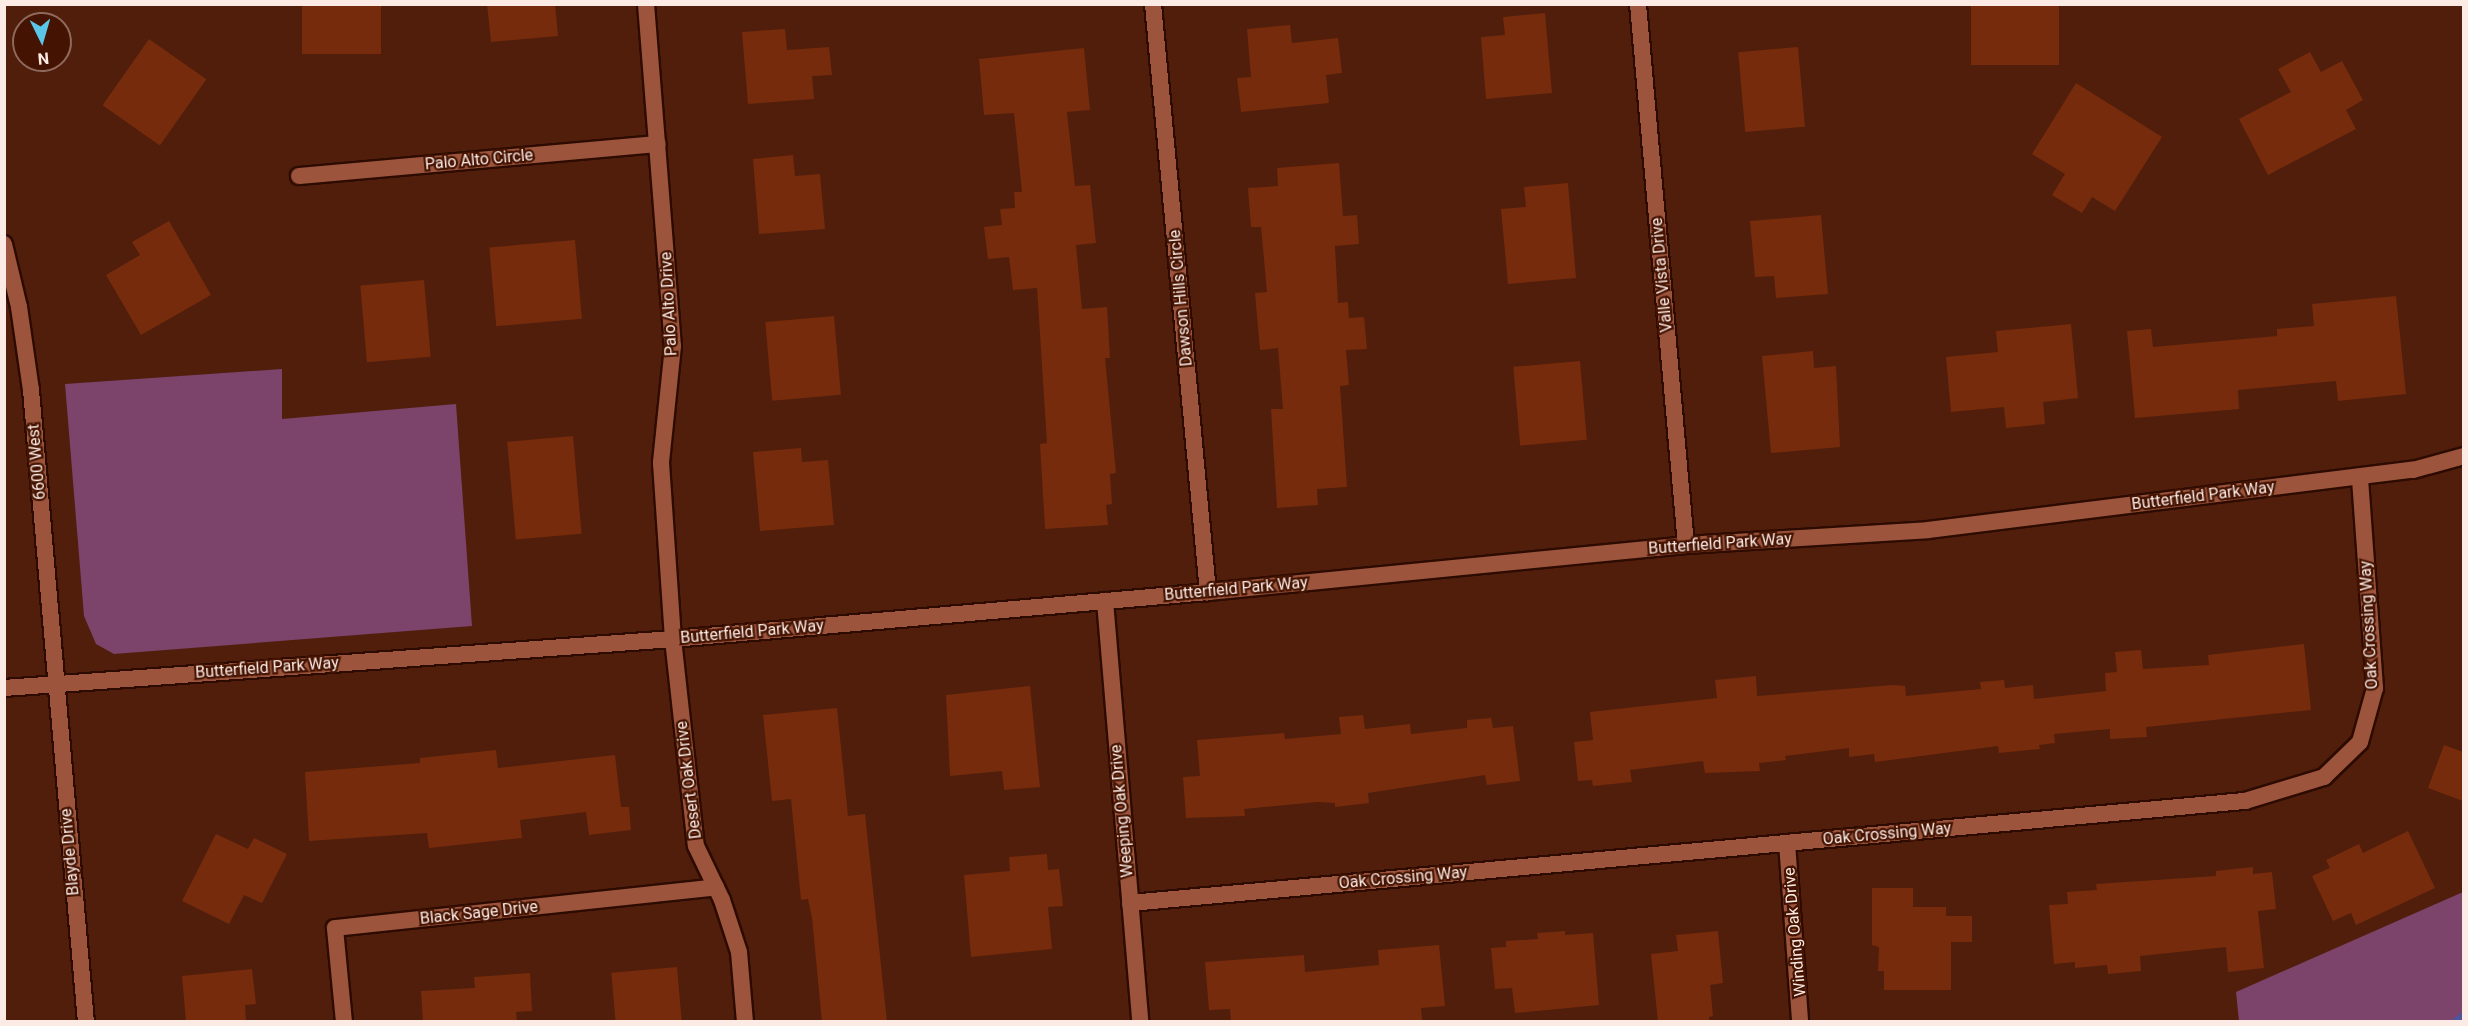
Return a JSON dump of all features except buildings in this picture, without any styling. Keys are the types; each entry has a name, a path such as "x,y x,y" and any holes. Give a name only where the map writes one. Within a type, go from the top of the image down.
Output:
{"street":[{"name":"Palo Alto Drive","path":"646,4 673,346 661,463 673,639"},
{"name":"Dawson Hills Circle","path":"1153,4 1208,592"},
{"name":"Valle Vista Drive","path":"1638,4 1686,545"},
{"name":"Palo Alto Circle","path":"299,176 658,144"},
{"name":"6600 West","path":"4,244 19,307 31,390 55,683"},
{"name":"Butterfield Park Way","path":"4,688 673,639 1208,592 1686,545 1928,530 2413,470 2463,456"},
{"name":"Oak Crossing Way","path":"1130,903 2245,801 2324,777 2361,742 2375,688 2360,477"},
{"name":"Weeping Oak Drive","path":"1105,601 1140,1022"},
{"name":"Desert Oak Drive","path":"673,639 696,846 716,886 738,952 745,1022"},
{"name":"Blayde Drive","path":"55,683 86,1022"},
{"name":"Winding Oak Drive","path":"1787,843 1800,1022"},
{"name":"Black Sage Drive","path":"344,1022 335,928 716,886"}],"shaded area":[{"path":"282,369 282,419 456,404 472,626 114,654 96,644 84,616 65,384"},
{"path":"2463,892 2463,1021 2239,1021 2236,992"}],"waterway":[{"path":"2455,1022 2464,1016"}]}
